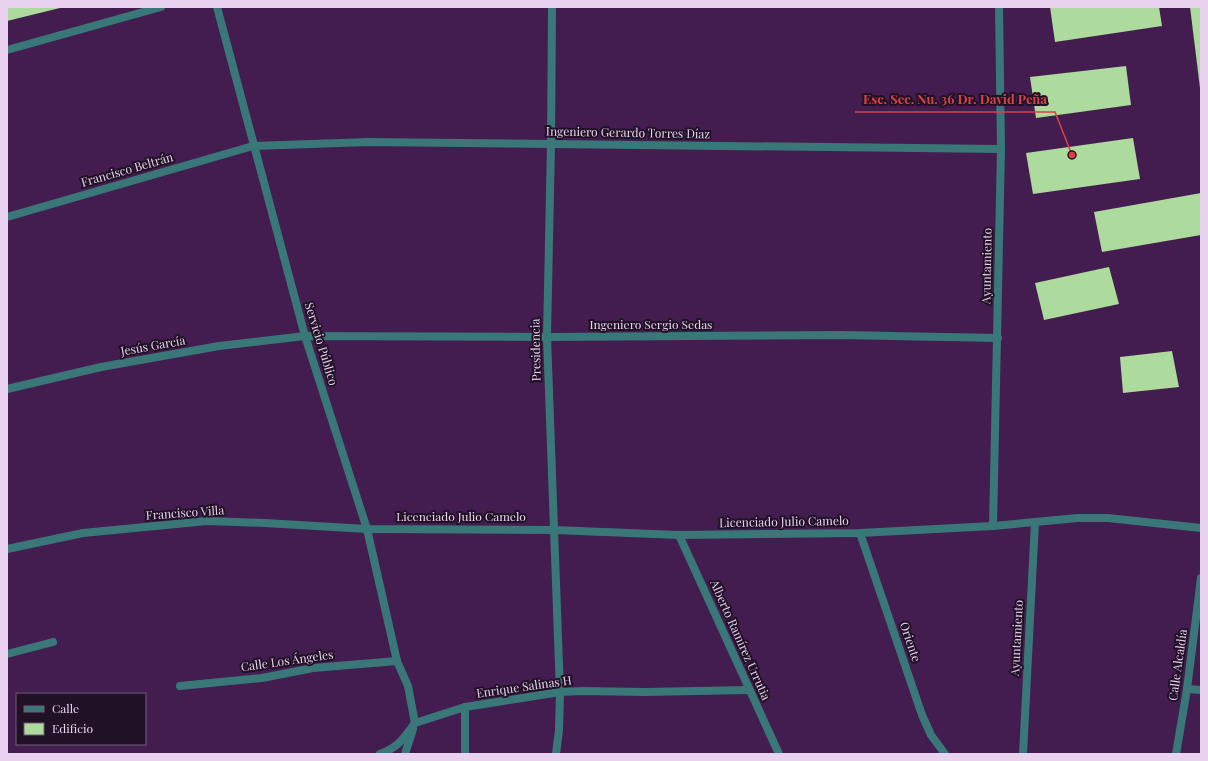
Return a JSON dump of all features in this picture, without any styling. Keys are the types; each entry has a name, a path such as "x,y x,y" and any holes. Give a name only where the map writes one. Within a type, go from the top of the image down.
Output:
{"street":[{"path":"7,50 161,7"},
{"name":"Servicio Público","path":"217,7 305,336 367,529 397,661 408,686 415,723"},
{"name":"Presidencia","path":"552,7 547,337 560,692 559,730 556,754"},
{"name":"Ayuntamiento","path":"992,526 998,338 1001,149 999,7"},
{"name":"Ingeniero Gerardo Torres Díaz","path":"254,146 368,142 1001,149"},
{"name":"Francisco Beltrán","path":"7,217 254,146"},
{"name":"Ingeniero Sergio Sedas","path":"305,336 547,337 839,335 998,338"},
{"name":"Jesús García","path":"7,389 101,367 205,349 305,336"},
{"name":"Licenciado Julio Camelo","path":"367,529 554,530 679,535 860,533 992,526 1065,519 1108,518 1201,528"},
{"name":"Francisco Villa","path":"7,548 83,533 206,521 367,529"},
{"name":"Ayuntamiento","path":"1023,754 1035,522"},
{"name":"Oriente","path":"860,533 922,715 931,735 945,754"},
{"name":"Alberto Ramírez Urrutia","path":"679,535 779,754"},
{"name":"Calle Alcaldía","path":"1176,754 1187,689 1201,578"},
{"path":"7,654 53,642"},
{"name":"Calle Los Ángeles","path":"180,686 262,678 313,668 397,661"},
{"path":"1187,689 1201,690"},
{"name":"Enrique Salinas H","path":"415,723 465,707 560,692 749,690"},
{"path":"465,707 465,754"},
{"path":"380,754 389,751 400,744 415,723"},
{"path":"405,754 415,723"}],"building":[{"path":"7,7 60,7 60,8 7,21"},
{"path":"1050,7 1159,7 1162,26 1055,42"},
{"path":"1190,7 1201,7 1201,88 1200,88"},
{"path":"1126,66 1131,105 1036,118 1030,77"},
{"path":"1133,138 1140,179 1033,194 1026,153"},
{"path":"1201,193 1201,235 1102,252 1094,212"},
{"path":"1109,267 1119,304 1044,320 1035,283"},
{"path":"1172,351 1179,387 1123,393 1120,357"}],"place":[{"name":"Esc. Sec. Nu. 36 Dr. David Peña","path":"1072,155"}]}
